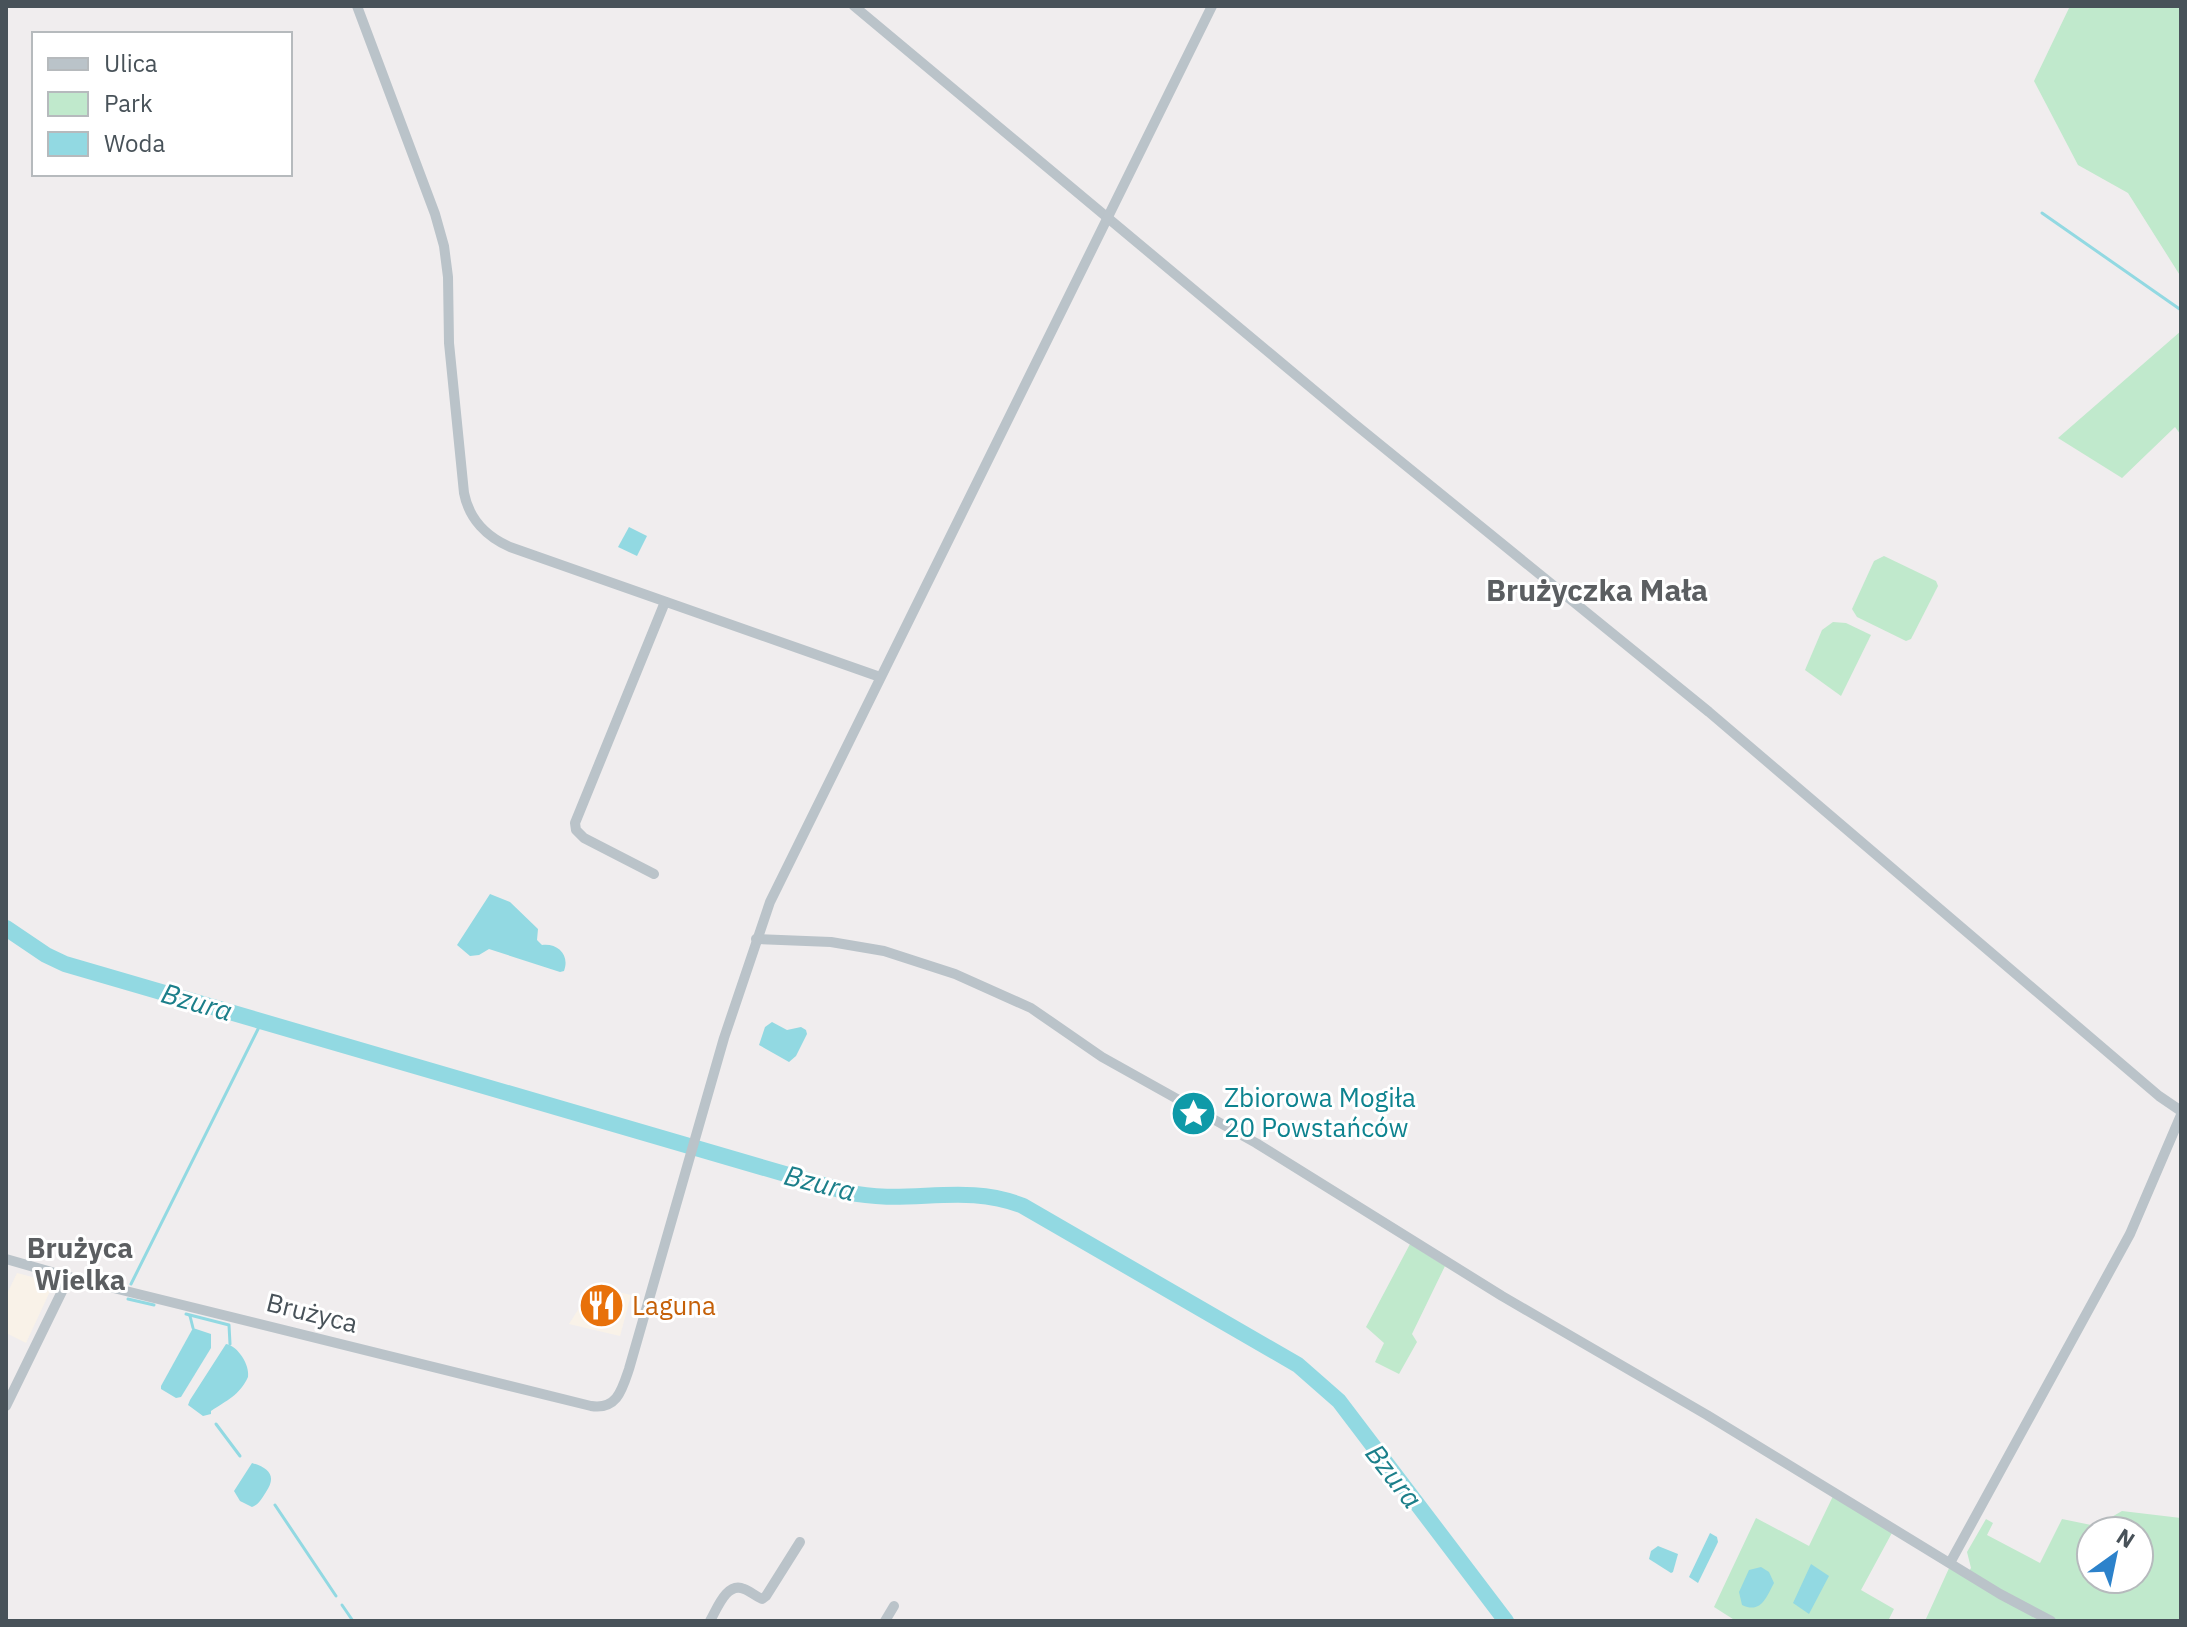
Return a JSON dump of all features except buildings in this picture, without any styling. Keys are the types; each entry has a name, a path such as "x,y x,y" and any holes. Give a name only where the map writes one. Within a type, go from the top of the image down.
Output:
{"street":[{"path":"357,6 444,246 464,493 472,514 484,531 510,547 880,677"},
{"path":"854,6 1351,421 1709,712 2181,1113 2130,1234 1951,1561"},
{"path":"1212,6 791,854 756,939 831,942 884,951 955,974 1031,1008 1102,1057 1256,1143 1502,1296 1951,1561 2000,1594 2051,1621"},
{"path":"654,874 584,838 576,830 575,823 665,602"},
{"name":"Brużyca","path":"6,1259 591,1406 608,1406 623,1388 724,1038 756,939"},
{"path":"6,1406 69,1277"},
{"path":"710,1621 734,1587 742,1587 762,1599 766,1596 800,1542"},
{"path":"885,1621 894,1606"}],"shaded area":[{"path":"17,1273 36,1278 52,1287 26,1343 6,1333 6,1296"},
{"path":"593,1286 631,1295 620,1336 569,1324"}],"green space":[{"path":"2070,6 2181,6 2181,277 2128,193 2078,165 2034,81"},
{"path":"2181,331 2181,435 2175,427 2122,478 2058,438"},
{"path":"1884,556 1936,581 1938,586 1911,639 1906,641 1857,617 1852,609 1874,561"},
{"path":"1833,622 1846,623 1871,635 1841,696 1805,670 1822,630"},
{"path":"1410,1244 1445,1266 1412,1334 1417,1342 1399,1374 1375,1362 1384,1343 1366,1327"},
{"path":"1834,1494 1893,1531 1861,1590 1894,1609 1888,1621 1736,1621 1714,1607 1756,1518 1809,1546"},
{"path":"2122,1511 2181,1518 2181,1621 1925,1621 1950,1566 1966,1575 1971,1568 1967,1552 1986,1519 1993,1523 1987,1535 2040,1563 2062,1519 2075,1522 2075,1595 2155,1595 2155,1515 2115,1515"}],"water":[{"path":"629,527 647,536 637,556 618,547"},
{"path":"490,894 510,902 538,929 537,940 542,945 561,951 565,960 564,971 489,949 470,956 457,945"},
{"path":"772,1022 787,1030 801,1027 806,1030 796,1056 789,1062 759,1045 765,1027"},
{"path":"193,1328 211,1334 211,1348 181,1397 176,1398 161,1386"},
{"path":"226,1344 235,1348 242,1357 248,1377 237,1393 211,1414 203,1416 188,1405"},
{"path":"252,1463 267,1470 271,1481 263,1497 252,1507 240,1501 234,1491"},
{"path":"1710,1533 1717,1537 1718,1542 1698,1583 1689,1577"},
{"path":"1658,1546 1678,1554 1673,1572 1649,1559 1651,1551"},
{"path":"1811,1564 1829,1576 1809,1614 1793,1603"},
{"path":"1761,1567 1769,1572 1774,1583 1758,1606 1742,1605 1739,1592 1749,1570"}],"waterway":[{"path":"2042,213 2181,310"},
{"name":"Bzura","path":"6,928 65,964 847,1192 892,1197 979,1196 1023,1206 1298,1365 1339,1401 1506,1621"},
{"path":"131,1284 262,1021"},
{"path":"128,1299 154,1305"},
{"path":"186,1314 229,1325 230,1344"},
{"path":"190,1316 193,1328"},
{"path":"216,1424 240,1456"},
{"path":"275,1505 336,1596"},
{"path":"342,1605 353,1621"}],"place":[{"name":"Zbiorowa Mogiła 20 Powstańców","path":"1193,1113"},
{"name":"Laguna","path":"601,1306"}],"district":[{"name":"Brużyczka Mała","path":"1597,591"},
{"name":"Brużyca Wielka","path":"80,1264"}]}
